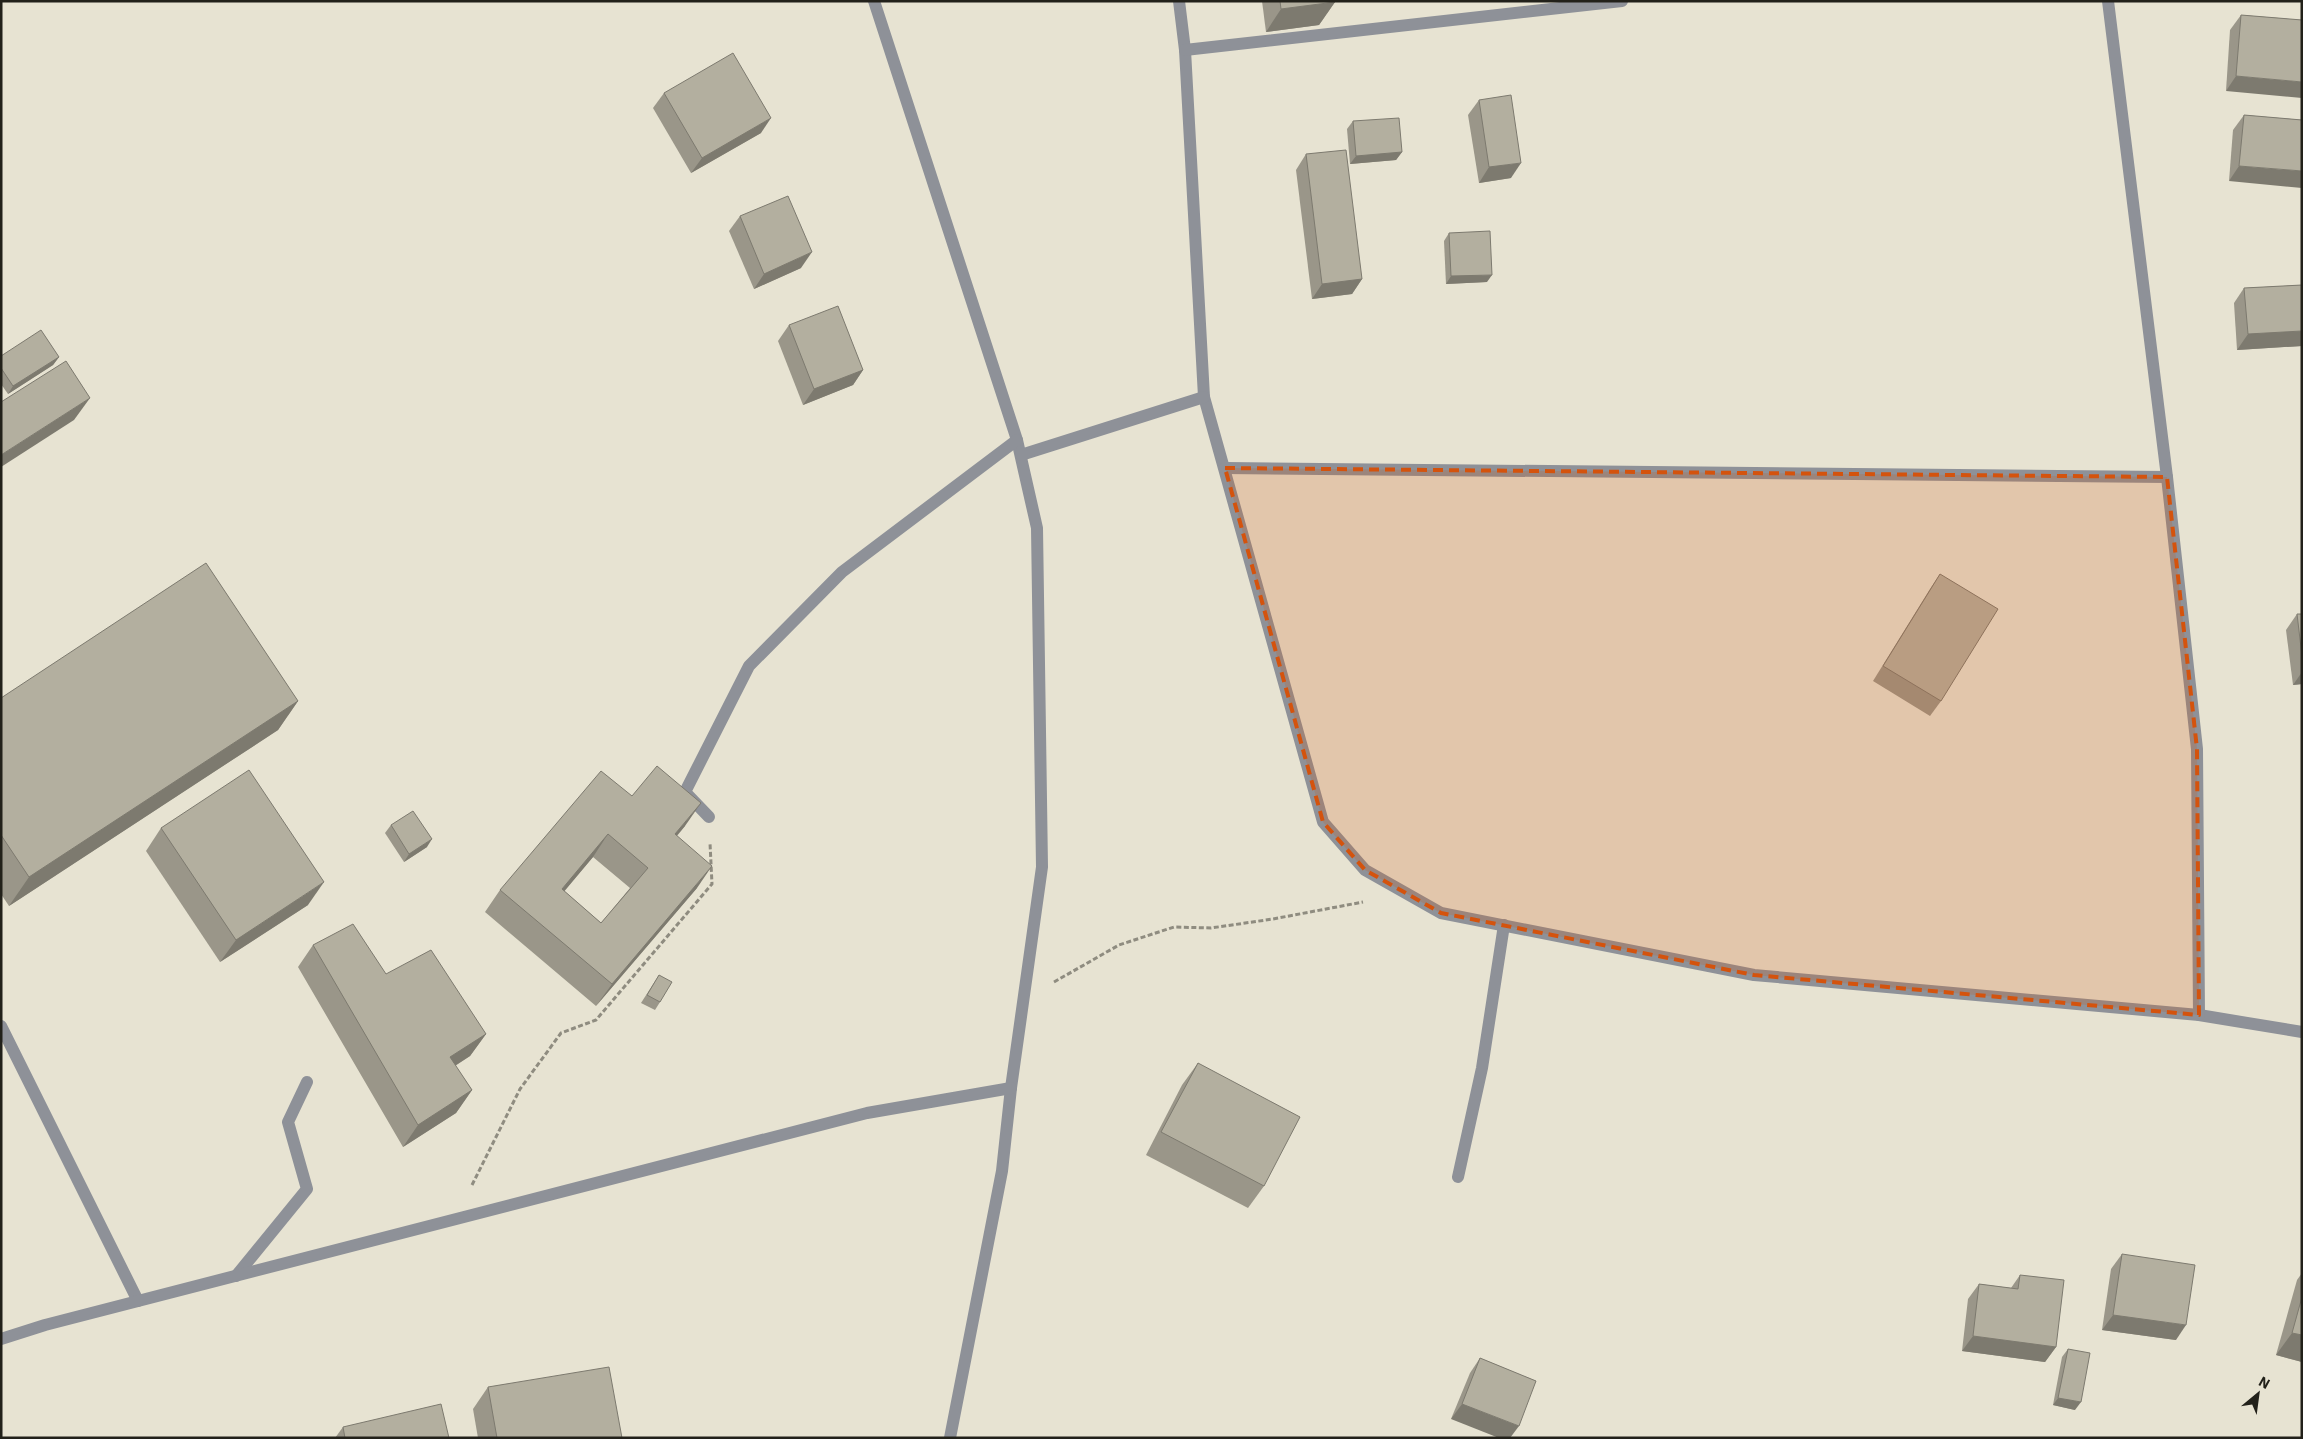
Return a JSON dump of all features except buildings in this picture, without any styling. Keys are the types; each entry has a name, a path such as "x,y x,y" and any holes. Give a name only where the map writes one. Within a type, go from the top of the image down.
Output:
{"street":[{"path":"874,1 1017,440 1037,528 1042,867 1011,1088 1002,1171 950,1438"},
{"path":"1179,1 1185,50 1204,397 1323,822 1365,870 1441,912 1754,975 2199,1015 2302,1032"},
{"path":"1185,50 1622,1"},
{"path":"2108,1 2167,477 2197,749 2199,1015"},
{"path":"1021,455 1204,397"},
{"path":"710,817 685,792 749,666 842,572 1017,440"},
{"path":"1225,468 2167,477"},
{"path":"1458,1177 1482,1068 1504,925"},
{"path":"1,1026 138,1301"},
{"path":"236,1276 307,1188 288,1122 307,1082"},
{"path":"1,1339 45,1325 867,1113 1011,1088"}],"path":[{"path":"455,1220 520,1090 561,1033 596,1020 712,884 710,817"},
{"path":"1023,1000 1119,945 1174,927 1220,927 1366,901 1382,879"}],"highlighted area":[{"path":"1225,468 2167,477 2197,749 2199,1015 1754,975 1441,913 1365,870 1323,822"}]}
